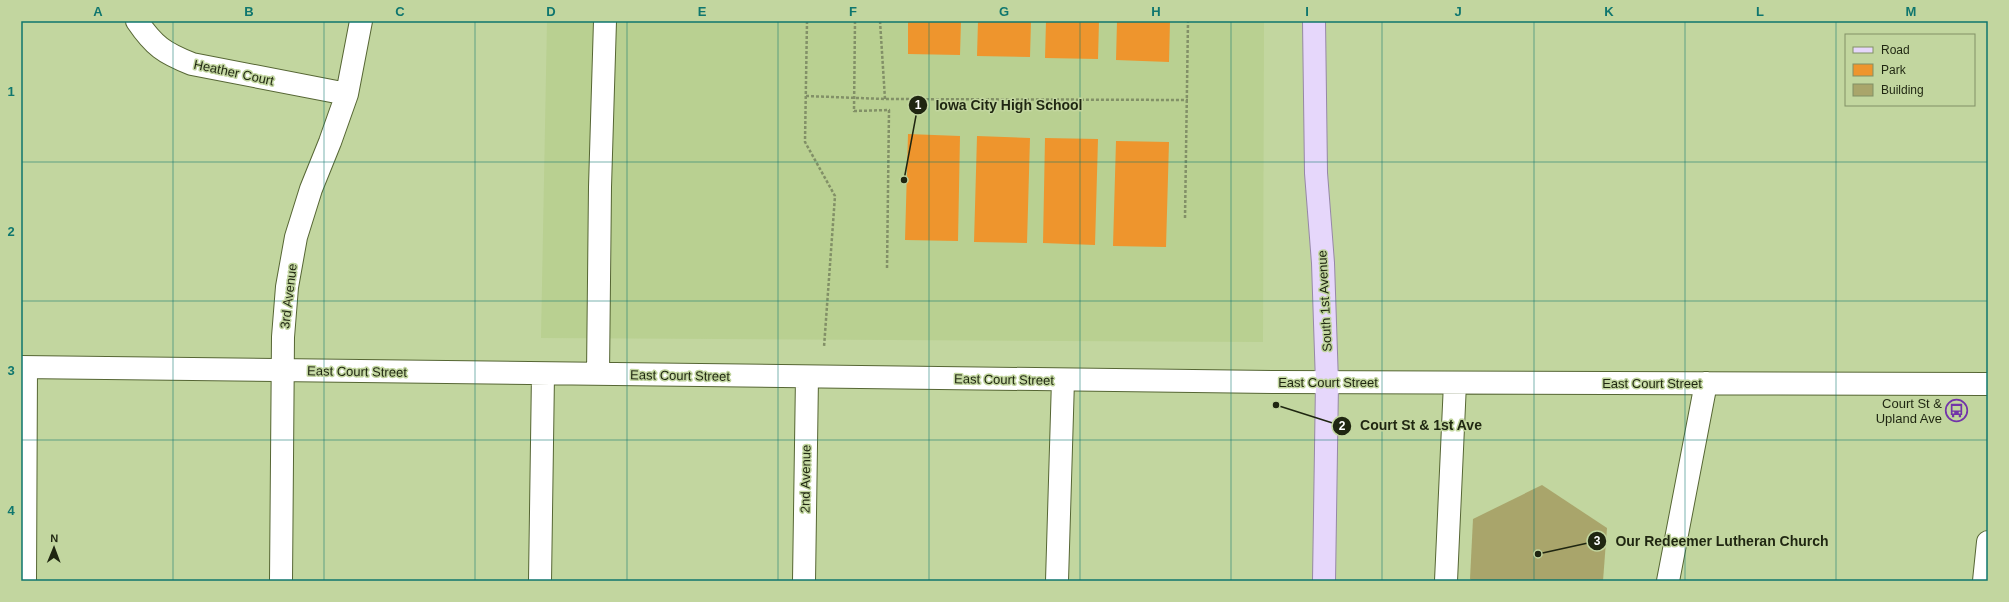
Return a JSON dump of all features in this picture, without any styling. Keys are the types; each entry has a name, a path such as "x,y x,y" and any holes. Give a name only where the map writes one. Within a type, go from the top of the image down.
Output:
{"main road":[{"name":"South 1st Avenue","path":"1314,21 1316,173 1323,263 1327,383 1324,581"}],"street":[{"name":"Heather Court","path":"137,21 151,40 171,56 192,64 347,94"},
{"name":"3rd Avenue","path":"281,581 283,337 287,287 296,237 311,189 347,94 361,21"},
{"path":"598,374 600,187 605,21"},
{"path":"23,368 24,581"},
{"name":"East Court Street","path":"23,368 1327,383 1988,384"},
{"path":"540,581 542,374"},
{"name":"2nd Avenue","path":"804,581 807,377"},
{"path":"1057,581 1063,380"},
{"path":"1446,581 1455,383"},
{"path":"1668,581 1706,383"},
{"path":"1984,581 1988,542"}],"path":[{"path":"807,21 805,142 835,196 824,347"},
{"path":"855,21 854,111 889,110 886,269"},
{"path":"880,21 885,99"},
{"path":"1185,218 1188,100 1188,21"},
{"path":"806,96 885,99 1188,100"}],"shaded area":[{"path":"547,21 1264,21 1263,342 541,338"}],"green space":[{"path":"908,21 961,21 960,55 908,54"},
{"path":"978,21 1031,21 1030,57 977,56"},
{"path":"1046,21 1099,21 1098,59 1045,58"},
{"path":"1117,21 1170,21 1169,62 1116,60"},
{"path":"908,134 960,136 958,241 905,240"},
{"path":"977,136 1030,138 1027,243 974,242"},
{"path":"1045,138 1098,139 1095,245 1043,243"},
{"path":"1116,141 1169,142 1166,247 1113,246"}],"building":[{"path":"1542,485 1607,528 1603,581 1473,581 1470,579 1473,519"}],"place":[{"name":"Iowa City High School","path":"904,180"},
{"name":"Court St & 1st Ave","path":"1276,405"},
{"name":"Court St & Upland Ave","path":"1957,410"},
{"name":"Our Redeemer Lutheran Church","path":"1538,554"}]}
